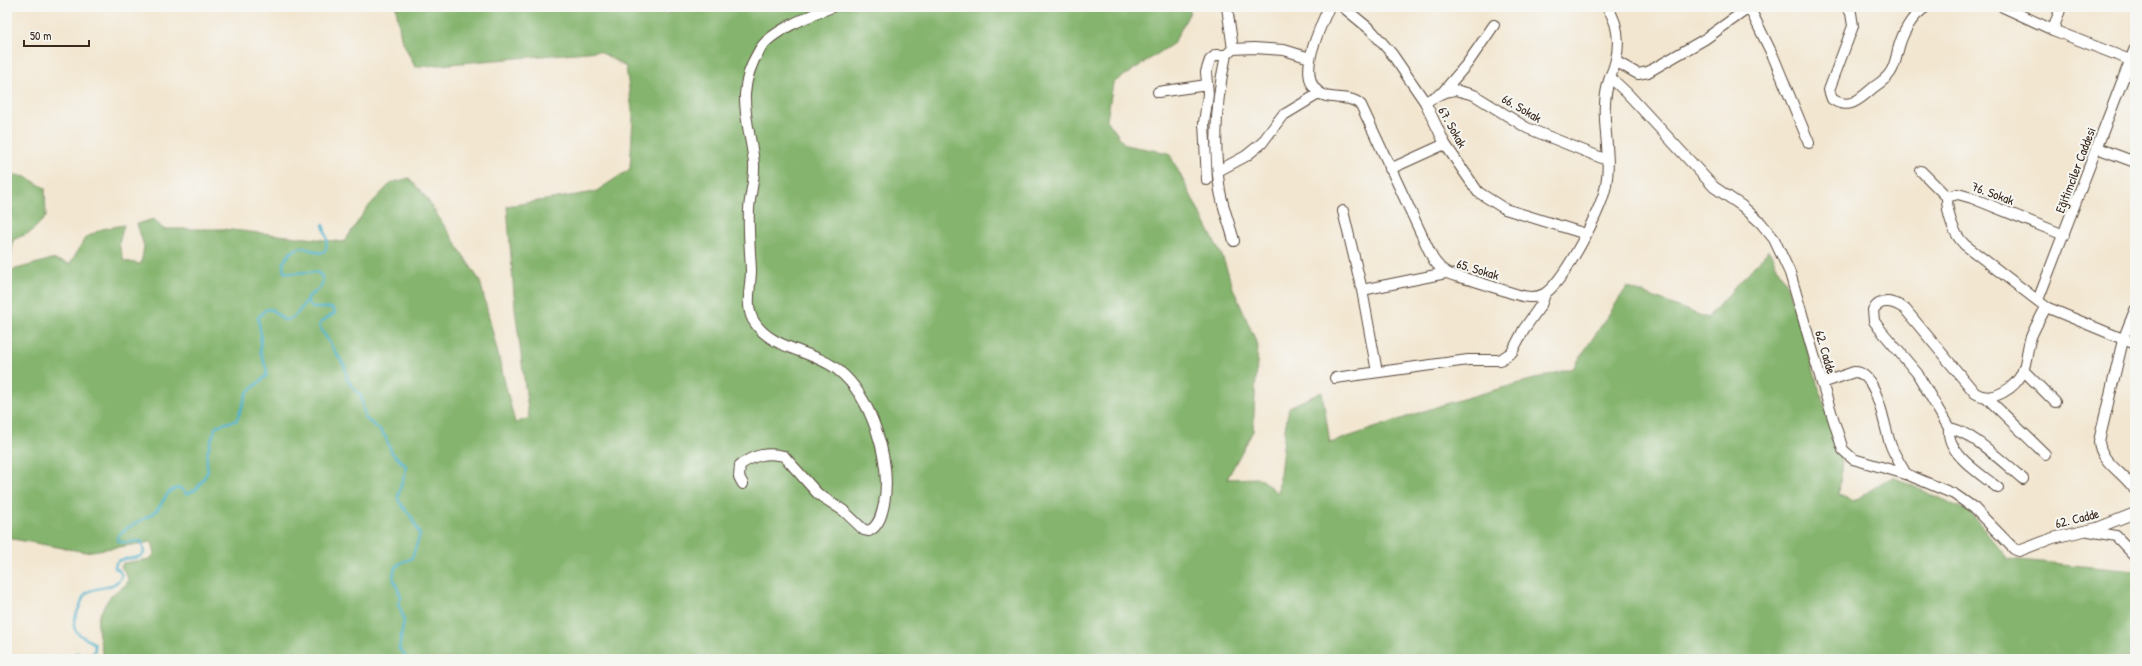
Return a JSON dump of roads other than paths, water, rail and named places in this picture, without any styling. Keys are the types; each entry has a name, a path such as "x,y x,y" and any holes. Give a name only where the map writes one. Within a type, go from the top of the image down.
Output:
{"street":[{"path":"743,484 739,477 740,465 755,456 766,454 784,456 818,494 844,512 864,530 869,531 877,523 882,514 887,488 885,463 877,433 864,401 849,380 826,361 774,340 762,332 754,323 749,302 751,272 749,207 754,165 745,118 748,78 761,47 768,40 800,21 832,7"},
{"path":"1227,7 1230,52 1216,113 1220,192 1234,241"},
{"path":"1218,171 1246,156 1262,143 1282,116 1320,93 1310,80 1310,58 1329,7"},
{"name":"67. Sokak","path":"1343,7 1376,36 1392,54 1425,102 1445,144 1483,197 1510,211 1534,216 1586,234"},
{"path":"1617,62 1638,74 1648,72 1705,39 1749,7 1773,56 1810,143"},
{"path":"1847,7 1851,14 1853,26 1829,90 1832,99 1843,104 1856,102 1862,99 1887,78 1893,68 1905,30 1914,17 1926,7"},
{"path":"2003,7 2053,30 2133,61"},
{"path":"2053,30 2061,7"},
{"path":"1335,378 1468,360 1500,360 1512,352 1524,329 1541,305 1544,294 1557,280 1586,234 1602,203 1607,184 1607,141 1603,111 1604,94 1617,62 1618,36 1610,8"},
{"path":"1442,93 1467,64 1494,25"},
{"name":"Eğitimciler Caddesi","path":"2023,370 2030,340 2064,235 2097,148 2133,61 2135,48"},
{"path":"1207,180 1204,148 1207,85 1206,72 1210,60 1216,56 1230,52 1284,50 1310,58"},
{"name":"62. Cadde","path":"1610,77 1683,151 1714,187 1757,218 1774,239 1790,273 1822,383 1843,450 1847,456 1906,474 1962,499 1985,519 2014,549 2019,551 2054,538 2087,531 2135,513"},
{"path":"1158,92 1207,85"},
{"name":"66. Sokak","path":"1425,102 1442,93 1455,90 1474,95 1527,128 1607,160"},
{"name":"65. Sokak","path":"1320,93 1356,101 1361,105 1433,259 1440,269 1446,273 1526,297 1536,297 1544,294"},
{"path":"1390,168 1445,144"},
{"path":"2097,148 2135,162"},
{"path":"1921,170 1947,197 1950,218 1960,241 2042,303 2135,344"},
{"name":"76. Sokak","path":"1947,197 1958,194 1972,198 2064,235"},
{"path":"1343,211 1362,290 1377,372"},
{"path":"1362,290 1446,273"},
{"path":"1998,488 1957,453 1950,438 1949,428 1916,373 1874,321 1873,310 1880,303 1892,302 1905,309 1975,393 1986,397 2045,454"},
{"path":"2135,310 2123,340 2099,441 2099,449 2135,490"},
{"path":"1986,397 2002,392 2014,384 2023,370 2055,402"},
{"path":"1822,383 1854,372 1859,372 1869,379 1874,388 1890,446 1906,474"},
{"path":"1949,428 1957,430 1986,448 2023,479"},
{"path":"2087,531 2116,536 2135,556"}],"waterway":[{"path":"323,225 327,238 326,250 321,253 301,247 291,252 283,263 284,272 319,273 323,279 321,287 308,297 308,303 313,308 332,308 335,313 321,322 319,326 345,367 347,379 361,396 365,418 381,431 386,438 392,453 406,466 398,500 412,518 420,535 412,558 398,565 394,573 395,582 401,598 398,603 404,619 399,649 408,659"},
{"path":"70,659 71,656 76,653 90,656 95,650 94,643 81,636 75,629 74,620 84,595 94,589 115,583 122,576 119,570 115,568 116,563 122,559 141,556 144,553 142,542 121,542 118,541 117,538 126,529 156,511 171,490 180,488 187,494 197,489 208,471 207,453 216,426 237,420 247,393 266,376 267,370 260,351 261,335 258,318 265,310 271,309 284,320 292,318 308,297"}]}
